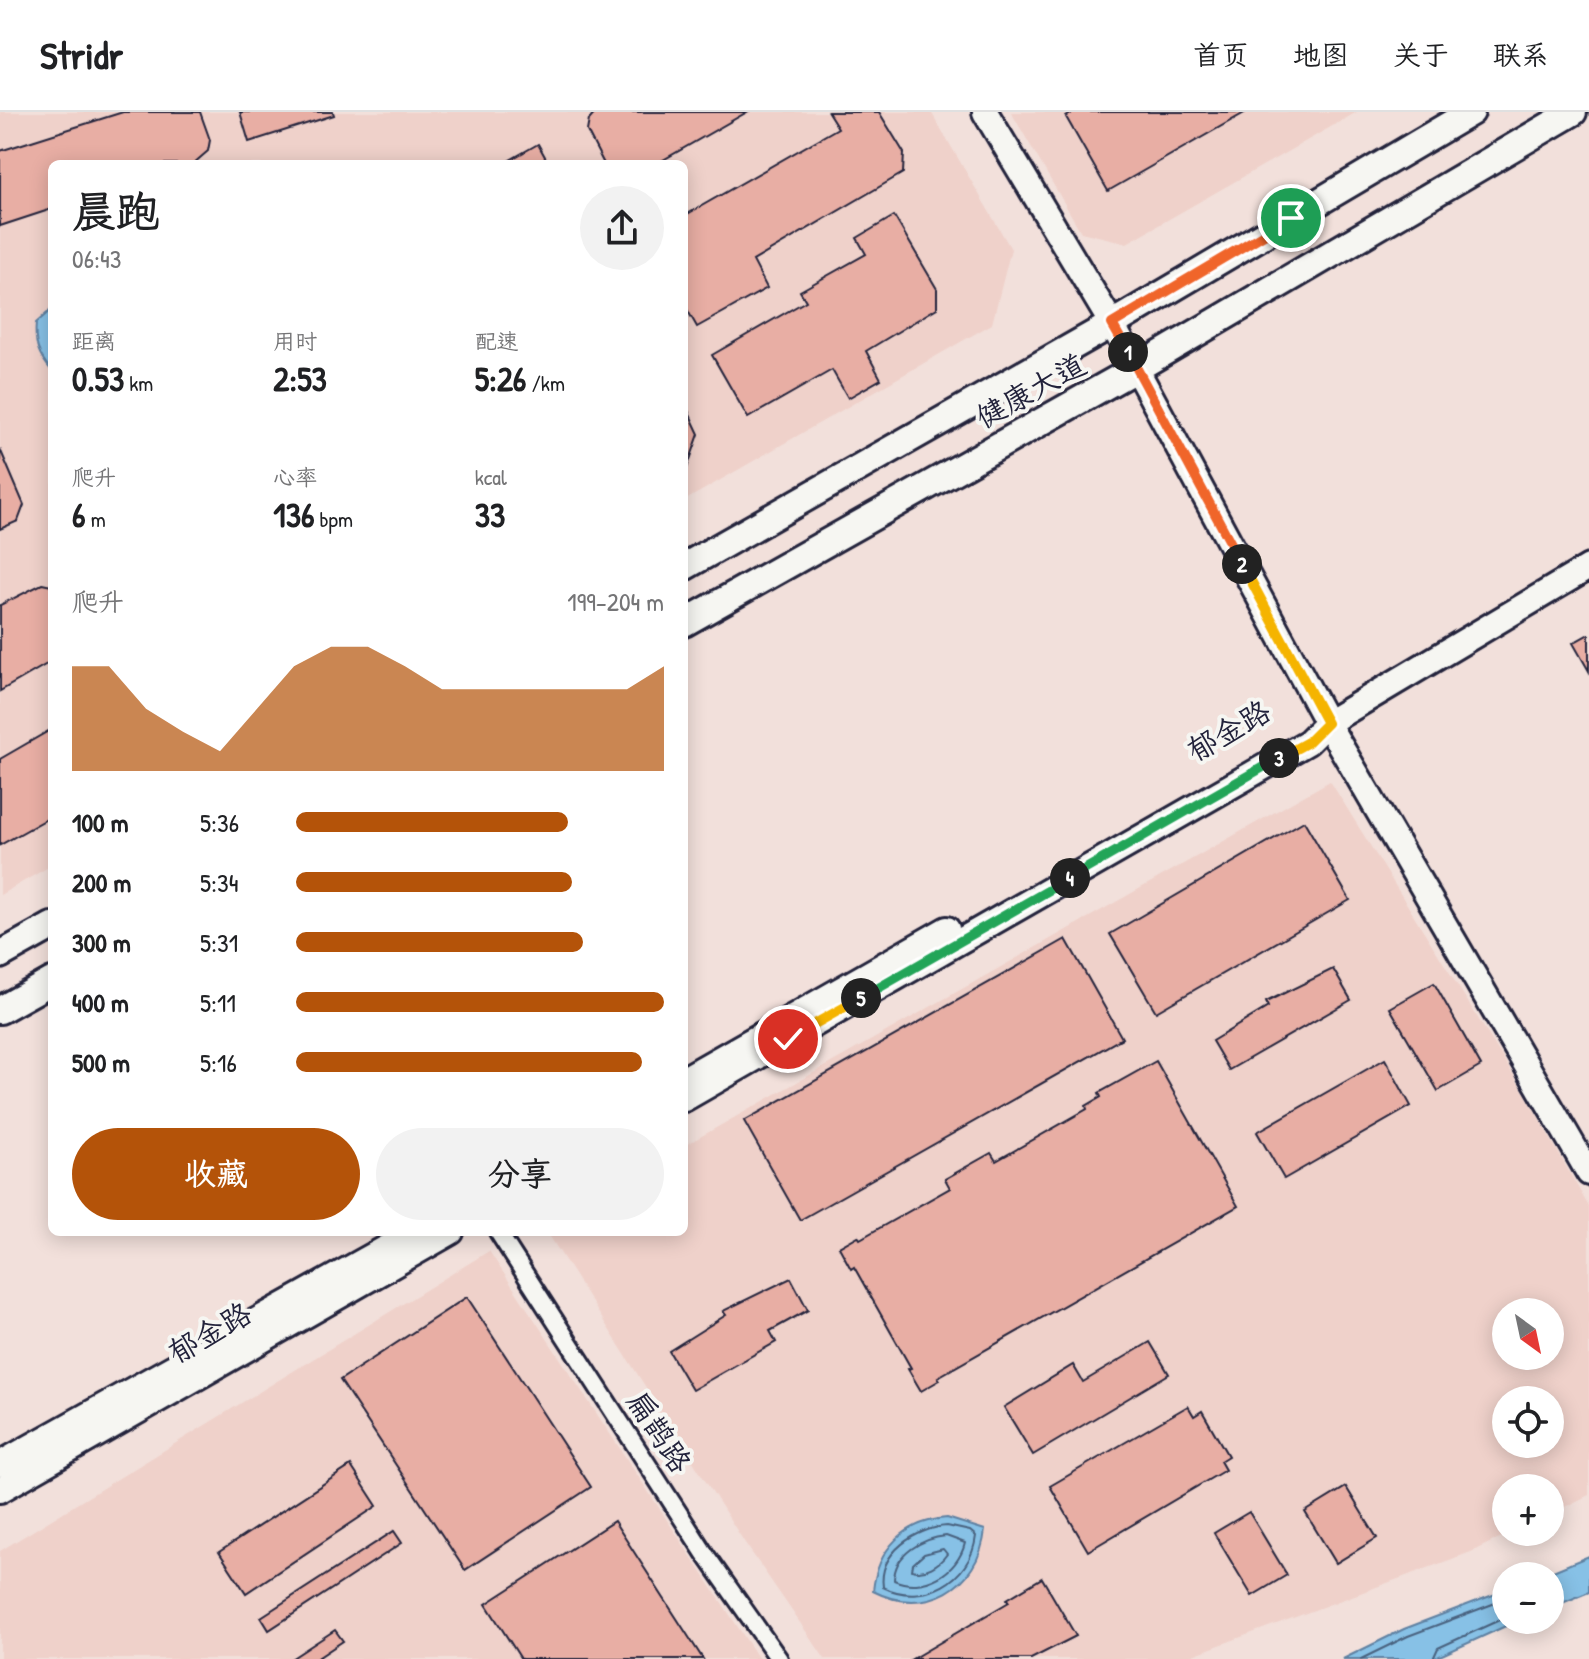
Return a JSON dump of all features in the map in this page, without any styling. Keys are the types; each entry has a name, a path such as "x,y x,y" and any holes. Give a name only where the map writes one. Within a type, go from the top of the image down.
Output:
{"main road":[{"name":"健康大道","path":"688,565 1112,324 1471,112"},
{"name":"健康大道","path":"688,621 1137,368 1573,112"},
{"path":"0,955 48,928"},
{"path":"0,1010 48,983"}],"street":[{"path":"985,112 1112,324 1327,723 1589,1173"},
{"path":"1327,723 1589,567"},
{"name":"郁金路","path":"688,1077 1299,728 1327,723"},
{"name":"郁金路","path":"688,1097 1308,742 1327,723"},
{"name":"郁金路","path":"0,1464 408,1236"},
{"name":"郁金路","path":"0,1490 444,1236"},
{"name":"扁鹊路","path":"501,1236 705,1554 779,1659"}],"shaded area":[{"path":"0,112 931,112 1011,249 992,324 688,499 688,160 48,160 48,867 0,895"},
{"path":"1011,112 1357,112 1127,243 1081,232"},
{"path":"1330,781 1524,1092 1589,1207 1589,1495 1564,1507 1564,1474 1492,1474 1492,1542 1182,1659 825,1659 743,1540 550,1236 688,1236 688,1144"},
{"path":"489,1251 759,1659 0,1659 0,1551"}],"water":[{"path":"48,312 48,366 36,343 36,323"},
{"path":"947,1518 985,1530 981,1550 961,1582 930,1599 912,1601 892,1599 873,1591 880,1562 896,1540 918,1525"},
{"path":"1589,1556 1589,1592 1564,1602 1564,1566"},
{"path":"1492,1595 1492,1632 1433,1659 1343,1659 1404,1629"}],"building":[{"path":"123,112 200,112 210,140 208,151 198,160 48,160 48,210 0,226 0,151"},
{"path":"240,112 333,112 334,115 249,142"},
{"path":"596,112 747,112 663,160 602,160 587,131 589,120"},
{"path":"828,112 879,112 904,153 903,173 753,261 767,288 697,327 688,311 688,214 838,128"},
{"path":"1074,112 1246,112 1108,191 1066,117"},
{"path":"538,144 547,160 510,160"},
{"path":"894,216 937,289 937,308 866,351 881,379 848,398 832,370 748,418 712,355 806,301 800,291 866,254 857,238"},
{"path":"688,411 699,434 688,465"},
{"path":"0,449 24,505 18,521 0,529"},
{"path":"42,584 48,585 48,663 0,691 0,605"},
{"path":"1589,634 1589,671 1573,643"},
{"path":"48,731 48,818 0,845 0,759"},
{"path":"1304,821 1350,900 1156,1012 1110,934"},
{"path":"1066,939 1122,1038 800,1220 744,1121"},
{"path":"1333,969 1351,1000 1229,1070 1212,1041 1268,1007 1266,1002"},
{"path":"1434,983 1481,1066 1438,1091 1390,1008"},
{"path":"1385,1059 1411,1106 1284,1179 1257,1132"},
{"path":"1156,1061 1238,1206 938,1377 940,1380 921,1391 854,1267 851,1269 839,1247 858,1236 860,1239 950,1188 945,1179 991,1153 996,1161 1087,1109 1086,1106 1101,1097 1099,1093"},
{"path":"791,1278 808,1310 770,1331 776,1342 692,1390 669,1351 726,1315 723,1311"},
{"path":"467,1297 591,1487 465,1570 340,1380"},
{"path":"1150,1342 1169,1374 1033,1455 1004,1407 1073,1365 1083,1382"},
{"path":"1188,1406 1194,1416 1202,1411 1228,1456 1220,1461 1225,1470 1088,1551 1050,1486"},
{"path":"351,1466 377,1506 246,1593 219,1552"},
{"path":"1346,1487 1377,1538 1336,1563 1305,1512"},
{"path":"1249,1512 1287,1575 1252,1596 1214,1533"},
{"path":"614,1521 703,1659 521,1659 486,1604"},
{"path":"394,1531 402,1543 269,1630 261,1617"},
{"path":"1042,1578 1076,1636 1031,1659 912,1659 1009,1602 1007,1599"},
{"path":"335,1630 343,1641 316,1659 291,1659"}],"route":[{"path":"788,1039 1308,742 1327,723 1112,324 1291,218"}]}
